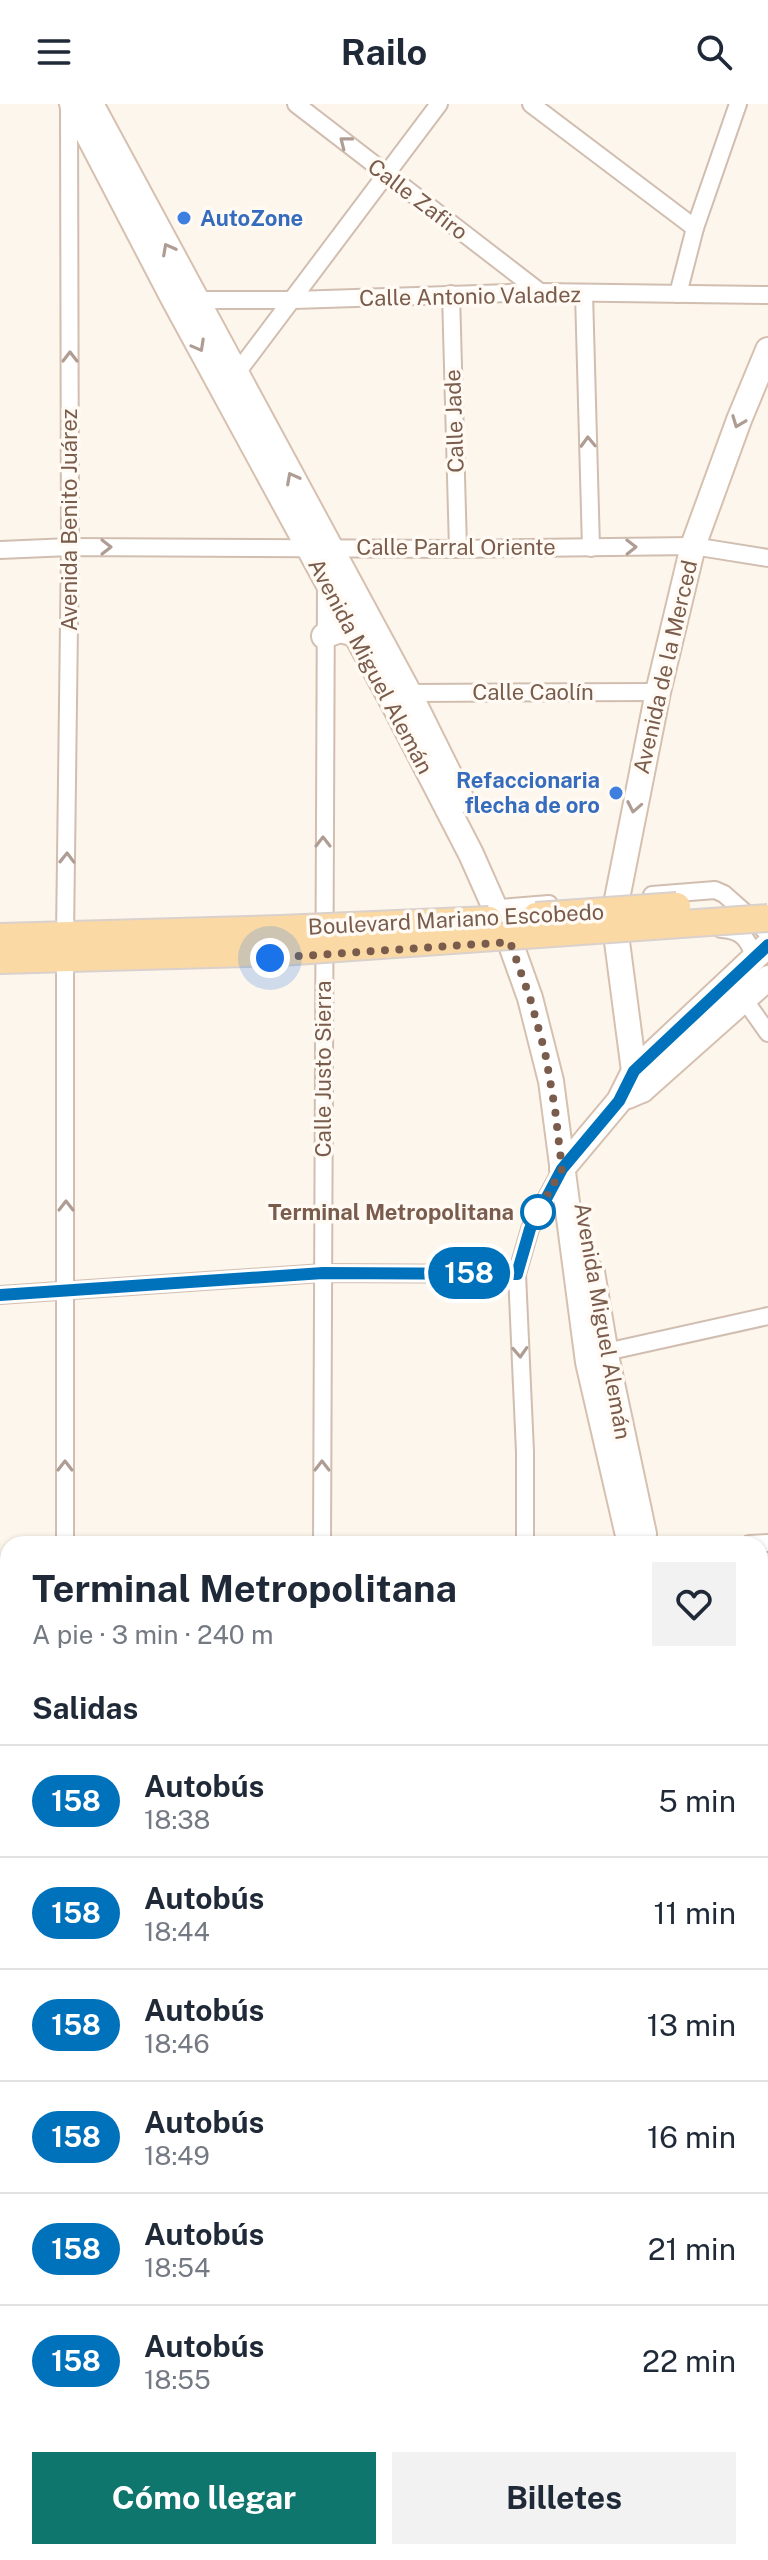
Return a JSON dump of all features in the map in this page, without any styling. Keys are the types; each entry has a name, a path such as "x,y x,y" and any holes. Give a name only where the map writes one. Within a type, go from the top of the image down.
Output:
{"main road":[{"name":"Avenida Miguel Alemán","path":"70,104 184,299 318,547 409,693 484,844 503,907"},
{"name":"Avenida Miguel Alemán","path":"91,104 184,299"},
{"name":"Avenida de la Merced","path":"638,1081 616,934 617,899 658,692 693,546 768,350"},
{"name":"Avenida Miguel Alemán","path":"318,547 326,582 503,907 518,941 545,1052 644,1536"},
{"path":"324,636 340,630 355,634"},
{"name":"Boulevard Mariano Escobedo","path":"288,940 611,909 768,901"},
{"name":"Boulevard Mariano Escobedo","path":"0,960 72,950 768,918"},
{"name":"Boulevard Mariano Escobedo","path":"0,937 72,950"},
{"path":"638,1081 744,999 764,960"},
{"path":"568,1162 638,1081 764,960"},
{"name":"Avenida Miguel Alemán","path":"568,1162 588,1362 628,1536"}],"street":[{"name":"Avenida Benito Juárez","path":"65,1536 72,950 70,104"},
{"name":"Calle Zafiro","path":"296,104 540,292"},
{"path":"229,382 294,300 439,104"},
{"path":"531,104 695,228"},
{"path":"678,294 695,228 738,104"},
{"name":"Calle Antonio Valadez","path":"184,299 294,300 540,292 768,295"},
{"path":"584,293 591,548"},
{"name":"Calle Jade","path":"451,294 458,549"},
{"name":"Calle Parral Oriente","path":"0,550 70,547 458,549 693,546 768,558"},
{"name":"Calle Justo Sierra","path":"322,1536 322,955 326,582"},
{"name":"Calle Caolín","path":"409,693 658,692"},
{"path":"288,940 323,920 715,890 724,894 768,933"},
{"path":"288,940 322,955 727,929 747,938 764,960"},
{"path":"744,999 768,1033"},
{"path":"525,1536 525,1452 517,1274 530,1229 568,1162"},
{"path":"0,1295 323,1273 517,1274"},
{"path":"606,1352 768,1316"}],"bus line":[{"name":"158","path":"0,1295 323,1273 517,1274 530,1229 562,1169 619,1101 634,1071 768,945"}],"place":[{"name":"AutoZone","path":"184,218"},
{"name":"Refaccionaria flecha de oro","path":"616,793"},
{"name":"Terminal Metropolitana","path":"538,1212"}],"route":[{"path":"270,958 510,942 545,1052 562,1169 538,1212"}]}
